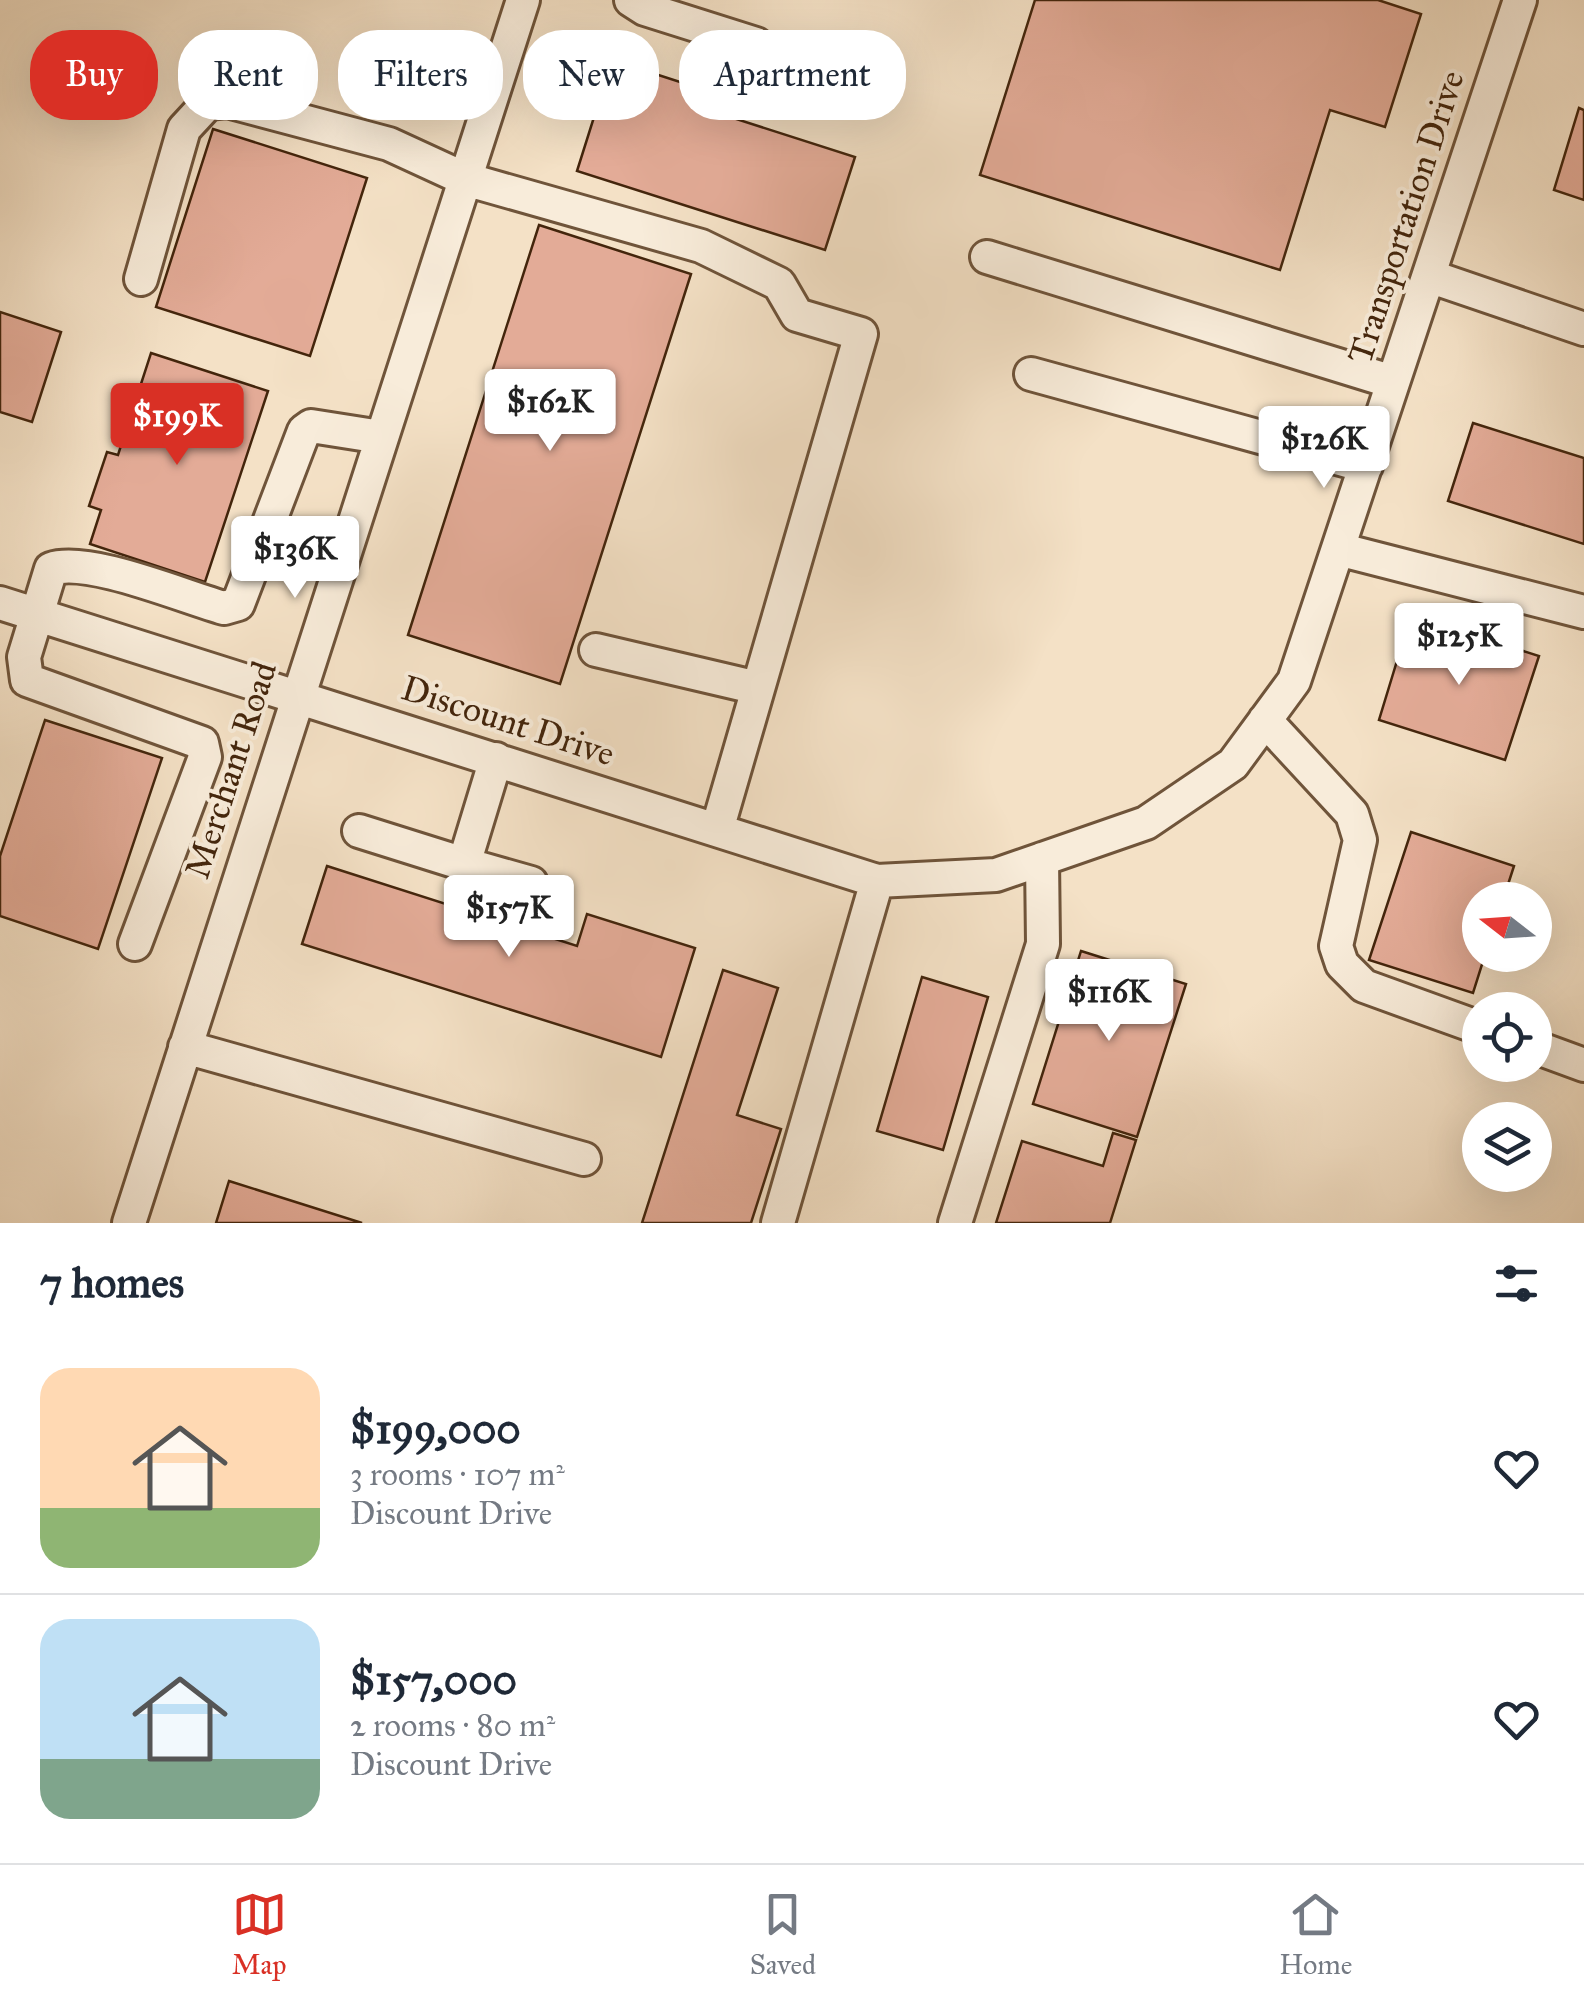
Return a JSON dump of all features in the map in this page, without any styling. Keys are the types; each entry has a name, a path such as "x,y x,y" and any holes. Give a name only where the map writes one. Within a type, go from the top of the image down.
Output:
{"street":[{"name":"Merchant Road","path":"129,1223 523,0"},
{"path":"631,0 645,9 712,30"},
{"name":"Transportation Drive","path":"996,876 1146,823 1233,764 1294,681 1520,0"},
{"path":"142,278 184,129 208,103 226,101 389,144 465,179 701,246 778,284 797,315 861,334 717,830"},
{"path":"987,257 1393,382"},
{"path":"1429,276 1584,329"},
{"path":"1031,374 1366,466"},
{"path":"136,944 205,757 202,743 27,680 24,656 51,569 62,565 224,608 238,604 304,431 311,426 381,438"},
{"path":"1338,548 1584,612"},
{"name":"Discount Drive","path":"0,603 877,882 996,876"},
{"path":"596,650 758,688"},
{"path":"1265,720 1352,814 1360,840 1336,946 1342,964 1364,986 1462,1021"},
{"path":"464,864 496,760"},
{"path":"359,831 531,883"},
{"path":"955,1223 1042,944 1042,860"},
{"path":"778,1223 877,882"},
{"path":"185,1046 584,1159"},
{"path":"1552,1053 1584,1065"}],"building":[{"path":"1035,0 1378,0 1421,14 1385,127 1330,110 1280,270 980,175"},
{"path":"659,75 679,82 679,120 739,120 855,157 825,250 577,171 593,120 659,120"},
{"path":"1579,108 1584,110 1584,200 1554,190"},
{"path":"213,129 367,178 310,356 156,307"},
{"path":"539,225 691,274 560,684 408,635"},
{"path":"0,312 61,332 32,422 0,412"},
{"path":"151,353 268,391 205,582 90,544 101,510 89,506 107,452 118,455"},
{"path":"1473,423 1584,458 1584,544 1448,501"},
{"path":"1411,615 1539,656 1505,760 1379,720"},
{"path":"45,720 162,758 98,949 0,916 0,856"},
{"path":"1411,832 1514,866 1509,882 1462,882 1462,972 1480,972 1473,992 1369,960"},
{"path":"327,866 577,946 587,914 695,948 661,1057 302,944"},
{"path":"1081,951 1186,984 1137,1137 1033,1104"},
{"path":"723,970 778,988 737,1115 781,1129 751,1223 642,1223"},
{"path":"922,977 988,997 943,1150 877,1131"},
{"path":"1113,1133 1136,1140 1110,1223 996,1223 1022,1141 1103,1166"},
{"path":"229,1181 362,1223 216,1223"}]}
